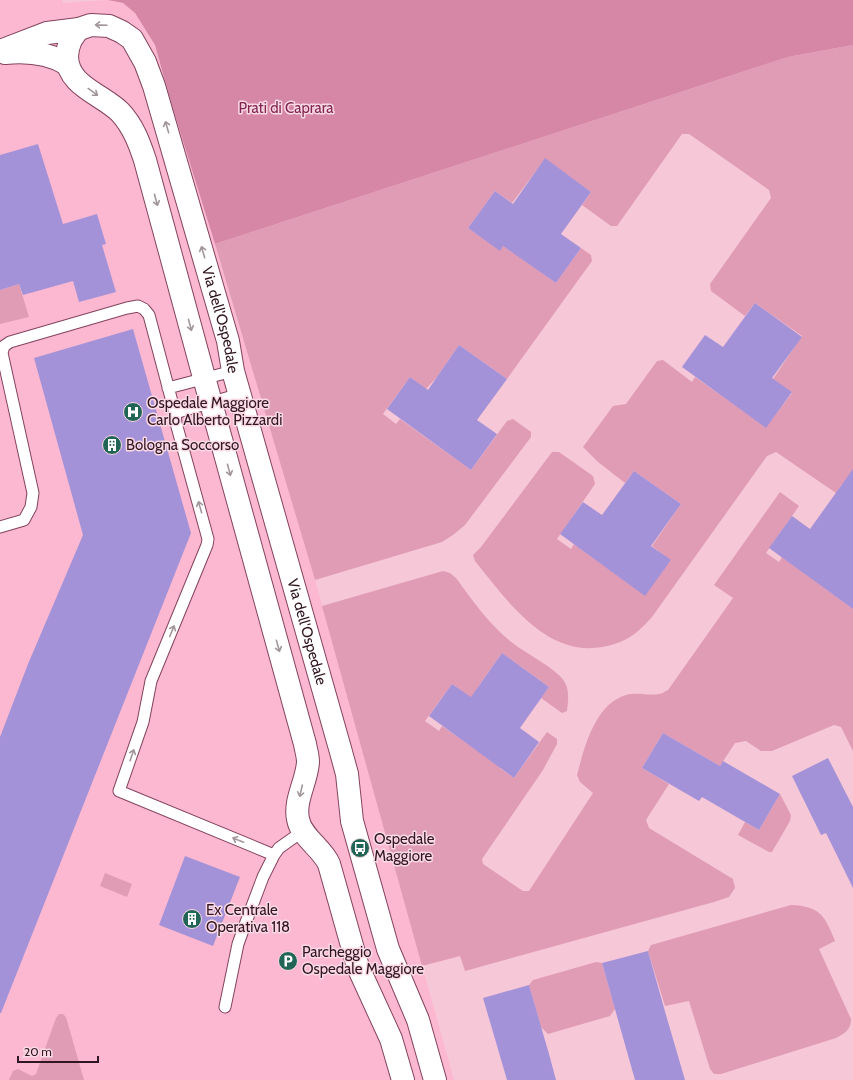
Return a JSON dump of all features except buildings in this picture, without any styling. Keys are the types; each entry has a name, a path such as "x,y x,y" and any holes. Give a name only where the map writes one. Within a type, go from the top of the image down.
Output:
{"street":[{"name":"Via dell'Ospedale","path":"0,52 47,33 79,29 91,25 101,25 109,26 132,39 145,62 162,110 226,334 233,371 341,752 346,774 352,821 388,949 418,1020 435,1080"},
{"path":"67,64 68,48 71,38 79,29"},
{"name":"Via dell'Ospedale","path":"0,52 44,55 58,58 67,64 74,77 84,86 118,110 130,123 139,142 307,753 308,762 298,809 298,819 303,831"},
{"path":"303,831 323,854 329,864 358,967 391,1039 403,1080"}],"lane":[{"path":"0,527 24,520 31,507 33,494 2,354 4,346 10,342 138,306 144,309 149,315 175,413 176,423 207,533 208,545 152,681 143,722 120,792 274,855"},
{"path":"168,388 233,371"},
{"path":"175,413 240,394"},
{"path":"225,1007 238,944 274,855 279,848 303,831"}],"shaded area":[{"name":"Ospedale Maggiore Carlo Alberto Pizzardi","path":"0,0 62,0 63,3 108,0 123,3 135,13 155,45 315,580 454,1080 0,1080"},
{"path":"853,45 853,492 842,484 836,493 776,452 767,456 652,617 630,637 617,643 602,647 581,648 562,643 545,634 514,608 475,561 473,555 481,547 552,452 559,452 593,476 595,484 557,539 571,549 574,544 603,565 671,561 652,546 681,504 634,471 625,483 598,462 583,447 613,406 626,404 657,361 663,360 692,382 695,377 766,427 792,393 773,379 802,336 755,303 745,316 711,291 710,284 771,198 769,190 689,134 682,134 617,226 611,226 582,205 591,192 545,159 512,203 495,191 468,228 500,250 503,246 513,253 517,248 525,261 556,283 581,248 591,255 592,261 507,379 459,345 437,377 426,389 410,377 383,414 396,424 400,419 471,470 507,421 513,419 531,432 531,437 465,525 453,535 442,542 315,580 215,244 788,57"},
{"path":"19,284 29,317 0,324 0,290"},
{"path":"780,492 799,506 766,553 779,562 782,557 853,609 853,751 841,727 834,725 772,751 761,751 746,741 735,743 720,766 663,733 642,768 669,784 646,820 649,828 733,879 735,888 729,897 465,971 460,956 422,966 322,606 443,571 450,573 456,578 481,611 502,634 554,671 564,681 568,692 568,700 567,711 562,713 541,698 549,687 502,653 472,698 452,684 425,721 439,731 442,726 472,747 504,763 500,768 514,778 547,732 557,739 557,744 543,770 482,859 483,864 523,891 529,891 593,793 580,782 577,775 583,752 592,728 606,708 615,700 626,695 661,694 668,690 733,598 714,585"},
{"path":"780,794 791,815 790,821 772,852 769,852 738,835 745,822 759,830"},
{"path":"105,873 132,884 127,897 100,886"},
{"path":"791,905 809,908 815,911 825,919 828,925 835,941 819,949 851,1019 849,1029 836,1038 721,1074 714,1074 710,1069 689,1001 665,1006 648,951 651,945"},
{"path":"596,962 602,963 615,1009 610,1016 548,1034 541,1027 529,985 533,980"},
{"path":"59,1014 63,1014 66,1017 84,1080 9,1080 13,1071 18,1069 32,1076 36,1074 56,1018"}],"green space":[{"name":"Prati di Caprara","path":"108,0 853,0 853,45 788,57 215,244 170,99 155,45 135,13 123,3"}],"place":[{"name":"Ospedale Maggiore Carlo Alberto Pizzardi","path":"133,412"},
{"name":"Bologna Soccorso","path":"112,445"},
{"name":"Ospedale Maggiore","path":"360,848"},
{"name":"Ex Centrale Operativa 118","path":"192,919"},
{"name":"Parcheggio Ospedale Maggiore","path":"288,961"}]}
